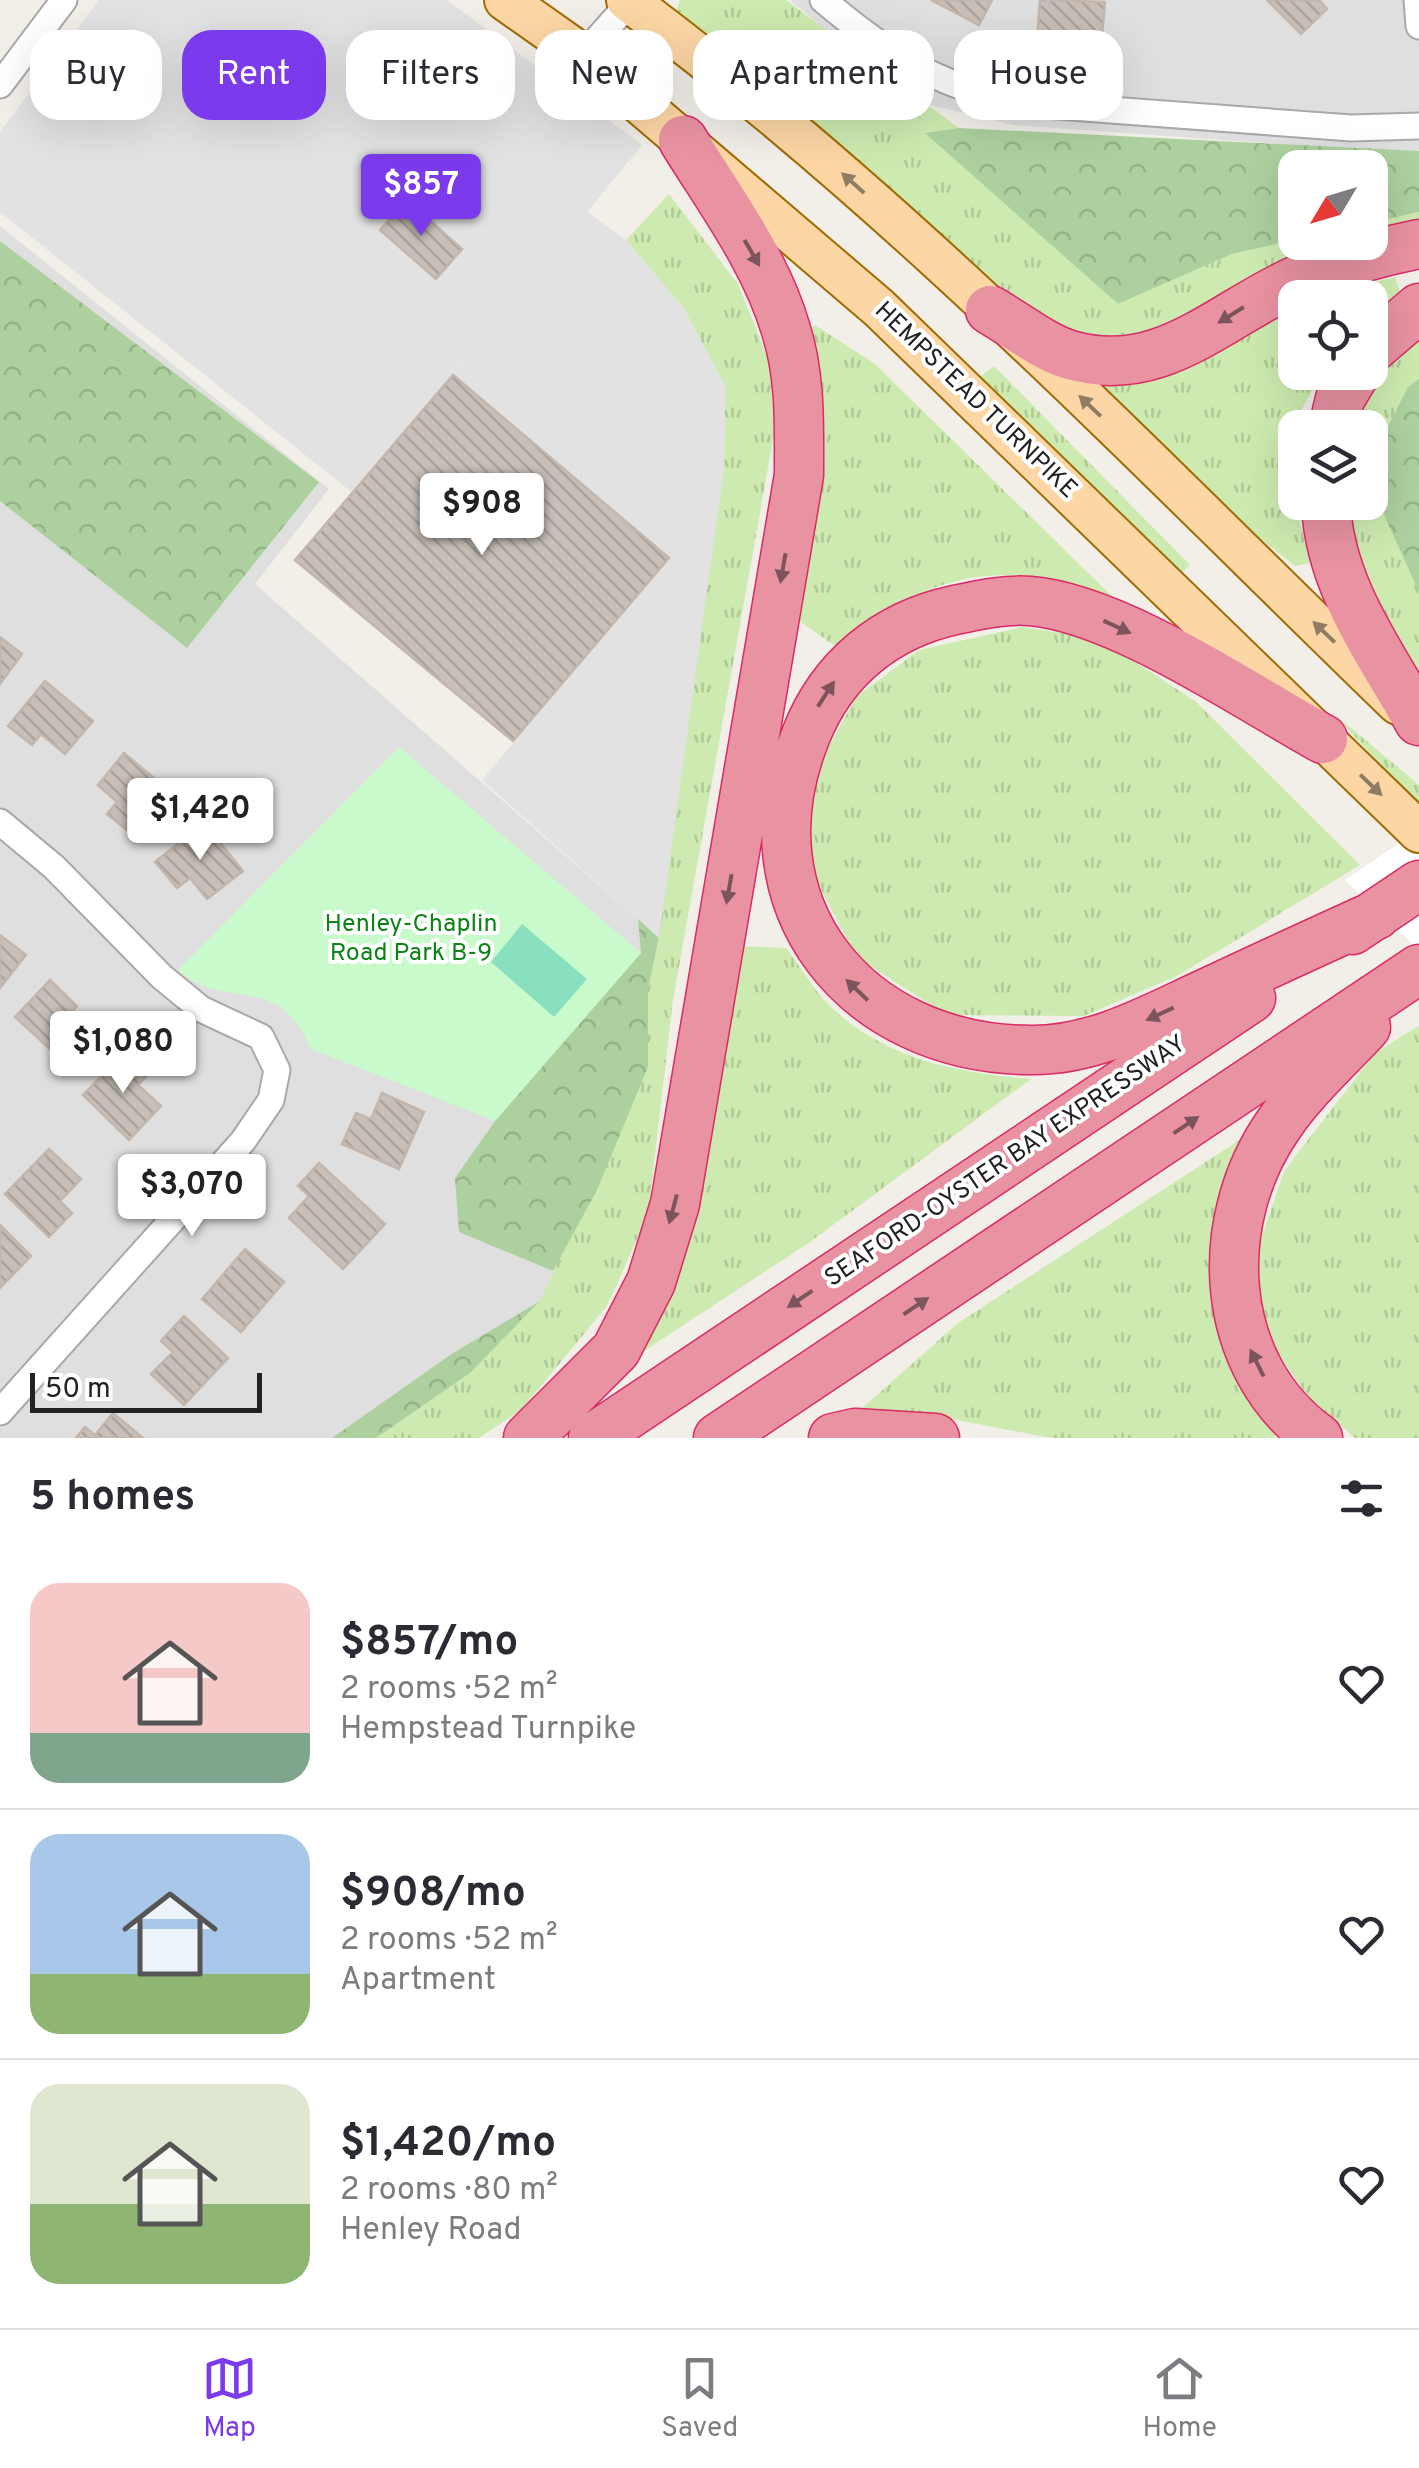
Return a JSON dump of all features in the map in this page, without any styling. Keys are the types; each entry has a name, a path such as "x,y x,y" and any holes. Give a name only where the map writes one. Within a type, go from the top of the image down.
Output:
{"highway":[{"path":"528,1438 616,1350 651,1282 675,1204 799,475 799,400 786,330 758,262 684,140"},
{"path":"990,310 1068,354 1113,361 1156,358 1302,278 1370,254 1419,244"},
{"path":"1388,335 1419,308"},
{"path":"1327,520 1350,600 1419,722"},
{"path":"1323,739 1118,626 1072,609 1029,601 1001,602 925,616 889,634 836,678 819,702 790,775 784,818 790,876 811,930 846,980 876,1008 939,1038 982,1048 1036,1050 1106,1039 1376,914"},
{"name":"SEAFORD-OYSTER BAY EXPRESSWAY","path":"593,1438 1419,885"},
{"path":"718,1438 1419,971"},
{"path":"1318,1438 1301,1426 1259,1372 1238,1320 1232,1276 1236,1219 1252,1171 1279,1124 1419,971"},
{"path":"833,1438 855,1433 935,1438"}],"main road":[{"name":"HEMPSTEAD TURNPIKE","path":"505,0 548,30"},
{"path":"629,1 822,155 990,310 1419,722"},
{"name":"HEMPSTEAD TURNPIKE","path":"660,120 879,308 1419,832"}],"street":[{"path":"0,86 64,0"},
{"path":"823,0 907,65 966,92 1017,103 1350,128 1419,126"},
{"path":"1417,0 1419,26"},
{"path":"604,30 629,1"},
{"path":"0,822 54,867 162,978 200,1009 261,1036 277,1070 271,1100 243,1142 0,1412"}],"shaded area":[{"path":"99,0 447,0 487,30 346,30 346,120 515,120 515,51 535,65 535,120 608,120 642,145 587,212 626,240 684,309 725,386 724,468 659,938 482,780 669,558 453,375 490,330 353,493 0,212 0,132 30,92 30,120 162,120 162,30 76,30"},
{"path":"790,0 1419,0 1419,154 1013,125 992,120 1123,120 1123,30 954,30 954,111 934,106 934,30 826,30"},
{"path":"0,226 329,489 255,584 665,943 601,1245 431,1438 0,1438"}],"green space":[{"path":"680,0 786,0 827,30 697,30 676,12"},
{"path":"934,110 959,128 927,133 1118,304 1232,254 1278,244 1278,260 1332,260 1290,280 1278,280 1278,286 1146,349 1035,326 799,120 934,120"},
{"path":"959,128 1419,151 1419,212 1388,219 1388,150 1278,150 1278,244 1232,254 1118,304 925,133"},
{"path":"669,194 738,284 771,366 774,434 673,1000 648,1215 607,1306 521,1410 479,1438 376,1438 470,1373 540,1301 648,1067 648,989 664,914 654,904 724,468 725,386 684,309 626,240"},
{"path":"1419,212 1419,223 1388,234 1388,219"},
{"path":"0,241 319,482 187,648 0,501"},
{"path":"1395,277 1400,292 1388,302 1388,280 1383,280"},
{"path":"1278,311 1278,390 1313,390 1302,410 1278,410 1278,520 1299,520 1310,563 1295,566 1218,505 1084,377"},
{"path":"815,325 875,364 1126,610 1044,581 995,575 945,584 921,593 876,617 835,646 791,615 799,337"},
{"path":"1419,339 1419,678 1382,640 1343,520 1388,520 1388,410 1362,410 1370,390 1388,390 1388,363"},
{"path":"994,366 1190,565 1180,574 980,377"},
{"path":"1419,379 1419,592 1386,520 1388,426 1408,387"},
{"path":"1022,627 1100,639 1195,701 1360,865 1177,976 1084,1016 947,1015 856,957 807,862 806,788 856,697 919,650"},
{"path":"1332,712 1419,785 1419,806"},
{"name":"Henley-Chaplin Road Park B-9","path":"399,747 641,953 495,1121 311,1049 298,1025 283,1009 250,996 214,989 178,970"},
{"path":"635,888 664,913 648,989 648,1067 597,1190 553,1271 459,1232 455,1178 495,1121 641,953"},
{"path":"522,924 587,979 554,1017 491,962"},
{"path":"739,946 786,948 829,1005 851,1024 898,1051 948,1067 1031,1079 810,1242 638,1355"},
{"path":"1419,1026 1419,1438 1355,1438 1307,1396 1270,1341 1254,1260 1284,1171 1376,1052"},
{"path":"1241,1139 1215,1219 1212,1305 1227,1359 1276,1438 1051,1438 925,1414 859,1411 958,1323"},
{"path":"540,1301 470,1373 376,1438 332,1438 450,1355"}],"pier":[{"path":"1419,830 1419,950 1345,880"}],"building":[{"path":"931,0 992,0 979,25"},
{"path":"1040,0 1105,2 1102,30 1038,30"},
{"path":"1267,0 1319,0 1327,9 1301,34"},
{"path":"407,200 462,249 436,279 380,230"},
{"path":"453,375 669,558 513,741 295,560"},
{"path":"0,637 22,654 0,684"},
{"path":"45,681 93,721 65,754 41,734 32,745 8,726"},
{"path":"124,753 173,794 137,838 107,814 117,802 98,785"},
{"path":"204,823 243,871 207,899 190,878 177,888 155,862"},
{"path":"0,935 26,955 0,988"},
{"path":"50,980 77,1006 70,1014 90,1033 63,1061 15,1017"},
{"path":"126,1051 149,1073 138,1085 161,1106 129,1140 83,1095"},
{"path":"382,1093 424,1112 399,1169 342,1144 356,1113 371,1119"},
{"path":"49,1149 81,1179 60,1201 72,1213 49,1237 5,1194"},
{"path":"319,1163 385,1224 343,1269 289,1218 309,1196 298,1186"},
{"path":"0,1225 31,1256 0,1288"},
{"path":"245,1249 284,1282 241,1332 202,1299"},
{"path":"184,1316 228,1358 184,1405 151,1374 173,1352 161,1341"},
{"path":"113,1413 143,1438 76,1438 85,1427 95,1435"}]}
